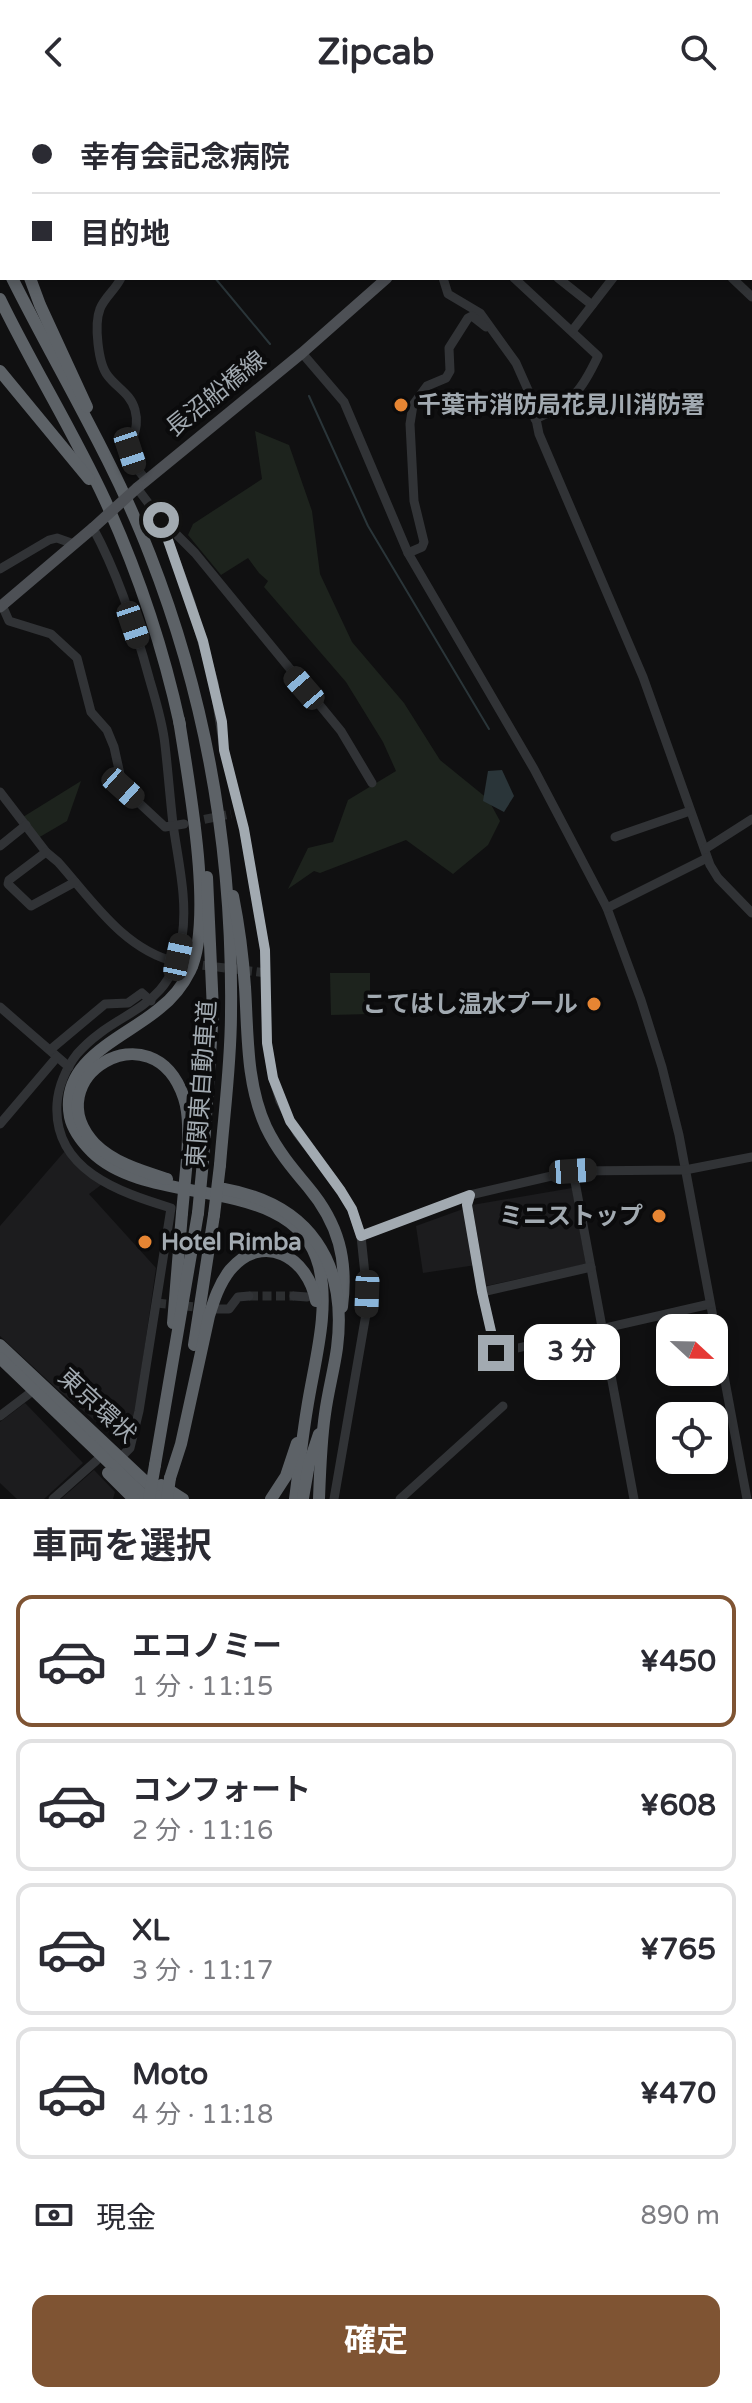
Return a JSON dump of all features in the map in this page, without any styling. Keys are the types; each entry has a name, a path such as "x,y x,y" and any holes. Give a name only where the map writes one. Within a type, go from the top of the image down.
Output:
{"highway":[{"name":"東関東自動車道","path":"13,280 118,482 150,555 182,645 201,716 221,834 228,906 231,1013 220,1165 166,1499"},
{"path":"31,280 106,448 118,482"},
{"name":"東関東自動車道","path":"0,299 103,497 147,604 179,720 198,817 209,909 213,1011 203,1161 198,1213 148,1499"},
{"path":"0,371 103,497"},
{"path":"179,720 199,886 196,953 191,969 174,996 87,1061 77,1074 72,1089 70,1116 82,1143 110,1166 148,1182 254,1204 282,1217 313,1250 322,1290 319,1344 306,1413 299,1498"},
{"path":"221,834 239,923 255,1095 266,1127 282,1156 327,1216 345,1265 337,1346 325,1416 319,1499"},
{"path":"155,1465 172,1336 182,1213 187,1159 184,1098 168,1070 157,1061 132,1053 118,1054 94,1068 80,1091 80,1116 96,1144 113,1157 131,1168 167,1179 257,1196 285,1210 308,1230 324,1255 335,1285 339,1322 337,1346"},
{"path":"170,1478 181,1444 215,1296 239,1262 250,1255 272,1252 283,1254 303,1268 314,1290 319,1344"},
{"name":"東京環状","path":"0,1345 166,1499"},
{"name":"東京環状","path":"0,1358 148,1499"},
{"path":"271,1499 286,1476 306,1413"},
{"path":"299,1498 325,1416"},
{"path":"66,1422 128,1497"},
{"path":"124,1461 183,1499"}],"main road":[{"name":"長沼船橋線","path":"1,606 385,280"}],"street":[{"path":"120,280 99,311 100,362 110,379 127,394 136,412 130,451 141,484 161,520 207,655 222,722 235,814 255,885 265,950 267,1043 273,1078 290,1121 341,1191 352,1209 361,1236 367,1294 363,1342 334,1499"},
{"path":"444,280 448,294 480,313 516,363 525,381 545,449 643,677 706,854 718,878 752,913"},
{"path":"516,280 598,356 578,393 557,409 535,419"},
{"path":"561,280 592,305"},
{"path":"572,331 611,280"},
{"path":"734,280 752,297"},
{"path":"408,553 422,547 424,542 414,501 410,424 413,405 427,386 446,378 450,371 449,348 468,318 472,316 495,334"},
{"path":"302,353 344,402 408,553 534,769 607,908 662,1067 685,1170 747,1499"},
{"path":"161,520 195,553 341,731 372,783"},
{"path":"93,528 126,604 153,692 178,825 184,910 183,936 176,962 163,988 151,1001 90,1043 69,1067 57,1096 56,1112 62,1141 80,1164 106,1185 171,1208 139,1411 124,1461"},
{"path":"0,569 49,540 57,538 74,544"},
{"path":"1,606 9,621 51,634 77,658 91,712 107,730 114,747 123,788 165,827 178,825"},
{"path":"0,792 46,852 127,939 152,954 176,962"},
{"path":"615,837 690,811"},
{"path":"607,908 706,854 752,819"},
{"path":"0,846 26,825"},
{"path":"46,852 9,880 8,884 31,906 75,882"},
{"path":"1,1121 54,1053 105,1004 128,1003 142,993 151,1001"},
{"path":"0,1007 69,1067"},
{"path":"361,1236 470,1195 573,1171 685,1170 752,1157"},
{"path":"573,1171 634,1499"},
{"path":"470,1195 467,1205 496,1353 710,1304"},
{"path":"482,1292 591,1267"},
{"path":"355,1295 367,1294"},
{"path":"216,1309 229,1309 238,1297 249,1296"},
{"path":"294,1296 307,1297"},
{"path":"0,1416 34,1390"},
{"path":"400,1499 503,1406"},
{"path":"53,1499 96,1461"}],"shaded area":[{"path":"255,431 289,445 312,511 320,574 352,642 404,703 440,760 488,799 500,821 488,845 453,874 406,840 320,873 314,871 288,889 308,848 333,842 348,800 396,771 383,742 346,682 264,587 268,581 248,558 221,575 188,535 193,524 262,479"},
{"path":"502,770 514,796 504,812 483,801 488,771"},
{"path":"81,781 67,821 38,838 23,817"},
{"path":"330,973 370,973 370,1014 331,1015"},
{"path":"65,1151 101,1185 89,1194 156,1268 135,1415 113,1436 0,1336 0,1226"},
{"path":"572,1188 586,1264 486,1286 472,1205"},
{"path":"463,1209 476,1265 423,1273 416,1226"},
{"path":"25,1403 83,1463 44,1499 17,1499 0,1483 0,1422"},
{"path":"94,1470 115,1492 113,1499 61,1499"}],"waterway":[{"path":"217,280 270,344"},
{"path":"309,396 368,526 489,729"}],"tunnel":[{"path":"191,822 231,814"},
{"path":"176,962 267,973"},
{"path":"249,1296 294,1296"},
{"path":"157,1303 205,1308"}],"place":[{"name":"千葉市消防局花見川消防署","path":"401,405"},
{"name":"こてはし温水プール","path":"594,1004"},
{"name":"ミニストップ","path":"659,1216"},
{"name":"Hotel Rimba","path":"145,1242"}],"route":[{"path":"161,520 203,641 222,722 224,750 244,829 265,950 267,1043 280,1101 297,1133 352,1209 361,1236 470,1195 467,1205 496,1353"}]}
